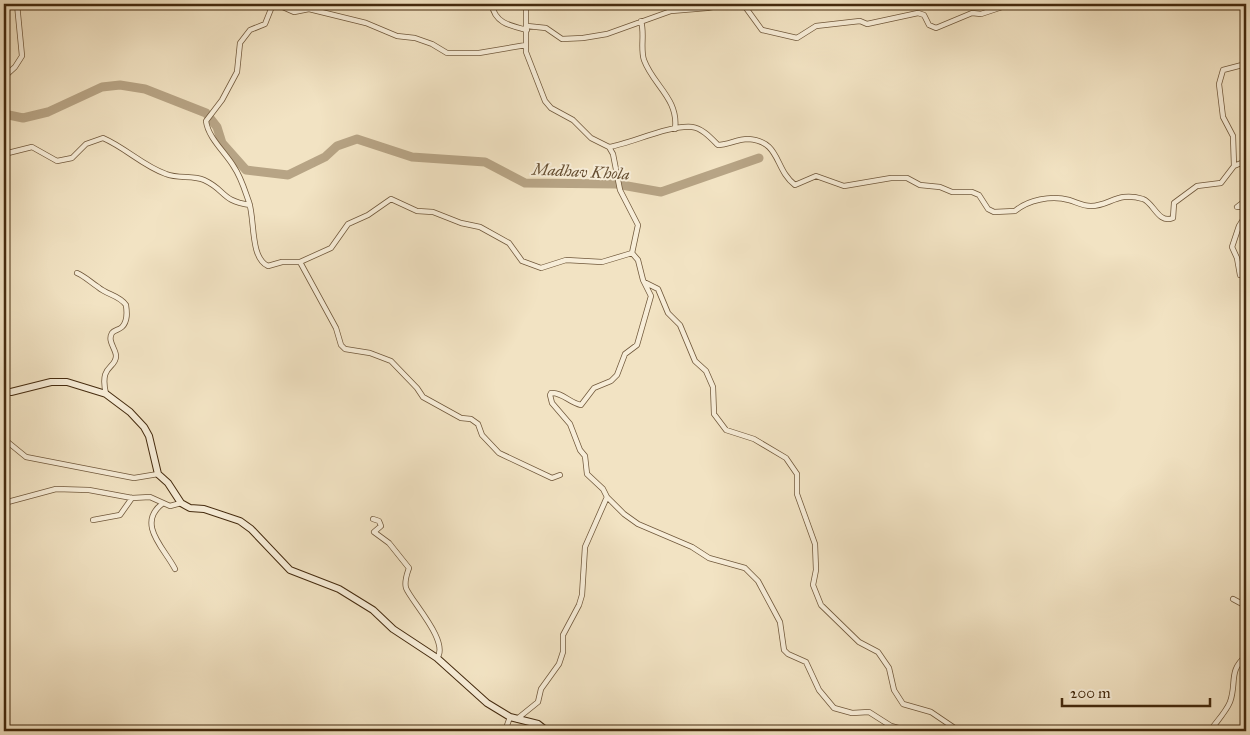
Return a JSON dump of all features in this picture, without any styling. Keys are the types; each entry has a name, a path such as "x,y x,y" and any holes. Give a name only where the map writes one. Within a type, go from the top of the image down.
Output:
{"street":[{"path":"4,77 15,67 22,56 17,4"},
{"path":"526,45 479,53 448,53 432,44 397,36 366,23 309,9 294,12 275,4 265,24 250,30 240,43 237,72 222,100 206,121 221,150 235,168 250,205 256,250 265,265 268,266 282,262 300,262 331,248 348,224 368,215 391,199 417,211 433,212 461,223 480,226 509,243 522,261 541,268 566,260 602,262 632,253"},
{"path":"492,4 496,16 504,23 527,28 546,28 562,39 607,34 671,11 729,4"},
{"path":"526,4 526,45 530,67 548,104 573,120 591,138 609,147 613,154 620,190 638,225 632,253"},
{"path":"739,4 746,8 762,30 797,38 816,26 860,21 867,24 918,13 924,15 929,25 936,28 972,13 981,14 1011,4"},
{"path":"641,21 645,62 658,86 671,102 676,119 675,129"},
{"path":"1234,166 1233,136 1223,117 1219,84 1224,70 1246,64"},
{"path":"609,147 675,129 693,127 718,144 734,140 762,141 772,148 782,167 796,185 816,176 844,186 892,178 907,178 920,185 952,192 972,192 979,195 988,209 994,212 1015,211 1024,203 1057,198 1092,206 1119,196 1145,200 1163,219 1168,220 1172,218 1174,202 1197,186 1221,182 1234,166 1246,161"},
{"path":"4,156 8,153 32,147 56,161 72,158 86,144 104,138 125,149 146,165 167,175 205,181 228,200 250,205"},
{"path":"1246,200 1237,207 1246,206"},
{"path":"1246,215 1239,226 1232,247 1240,275 1246,267"},
{"path":"632,253 638,260 652,296 650,308 642,325 637,345 625,354 617,376 611,381 594,388 581,405 572,402 558,393 550,395 552,403 570,424 580,450 585,456 587,474 603,489 624,514 638,524 692,547 709,558 745,568 758,581 780,622 784,650 788,654 806,662 819,690 834,708 852,713 869,712 891,726 909,731"},
{"path":"300,262 336,328 341,345 345,349 370,353 391,361 423,397 452,414 471,419 478,424 482,435 499,453 552,478 560,475"},
{"path":"77,273 88,278 102,290 122,299 126,305 126,321 122,327 112,333 111,337 116,356 114,362 106,369 103,377 106,394"},
{"path":"646,283 658,289 668,313 680,325 695,361 706,372 712,388 714,414 726,430 754,439 786,458 797,474 797,494 814,544 816,570 813,585 815,595 821,605 859,642 878,652 890,668 894,690 903,704 931,712 959,731"},
{"path":"4,392 51,382 67,382 106,394 130,412 144,427 149,436 158,474 168,483 181,503 190,508 204,509 240,521 258,535 290,570 339,589 373,610 393,629 437,658 487,703 513,718 538,724 547,731"},
{"path":"4,439 26,457 134,478 158,474"},
{"path":"4,503 56,490 95,490 132,498 150,497 170,506 181,503"},
{"path":"505,731 513,718 538,702 541,689 559,664 563,652 563,635 579,605 582,595 585,547 607,496"},
{"path":"93,520 120,515 132,498"},
{"path":"162,504 153,513 151,529 175,569"},
{"path":"373,519 379,521 382,526 374,532 389,543 409,568 406,577 406,587 429,621 440,648 437,658"},
{"path":"1232,599 1246,606"},
{"path":"1210,731 1229,705 1234,692 1233,676 1238,663 1246,656"},
{"path":"1150,731 1182,728 1186,731"}],"waterway":[{"name":"Madhav Khola","path":"4,114 23,118 48,112 102,87 120,85 145,89 206,113 217,127 222,143 246,170 288,175 325,157 337,146 357,139 412,157 485,162 525,183 616,184 661,192 759,158"}]}
